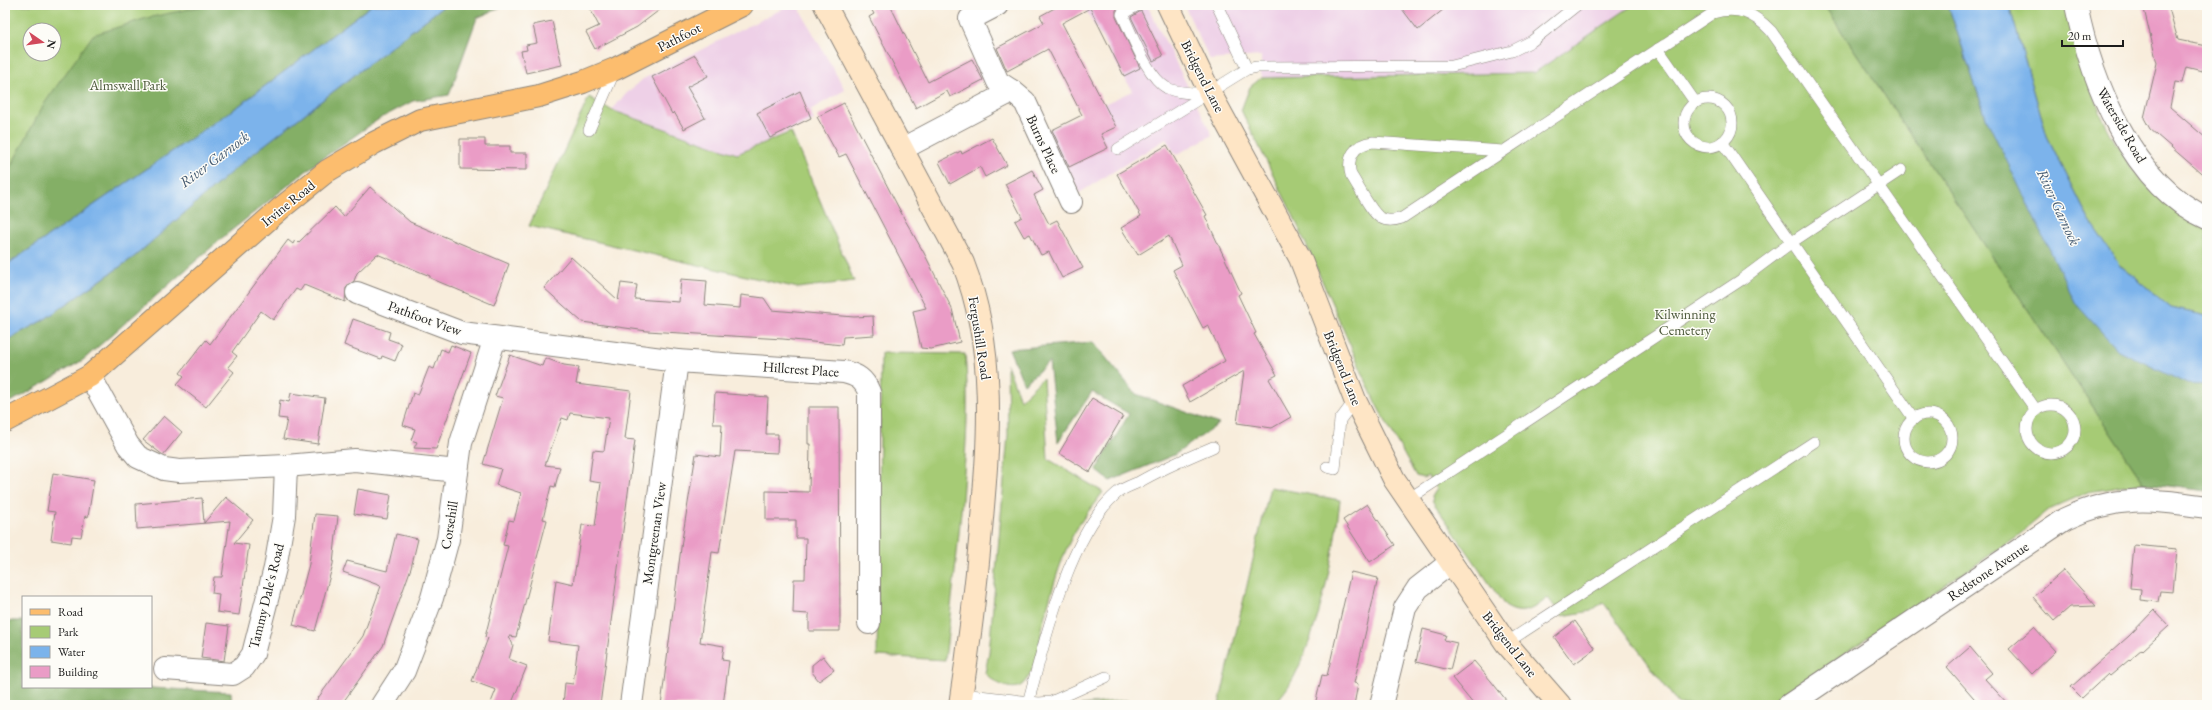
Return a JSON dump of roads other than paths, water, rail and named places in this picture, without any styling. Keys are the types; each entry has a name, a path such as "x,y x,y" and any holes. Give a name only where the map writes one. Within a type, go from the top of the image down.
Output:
{"main road":[{"name":"Pathfoot","path":"616,69 742,5"},
{"name":"Fergushill Road","path":"825,5 965,270 980,316 987,367 989,407 988,451 978,563 961,700"},
{"name":"Bridgend Lane","path":"1168,5 1210,93 1300,258 1355,400 1394,479 1506,644 1560,705"},
{"name":"Irvine Road","path":"5,421 90,376 280,209 327,171 374,142 420,120 539,96 616,69"}],"street":[{"name":"Burns Place","path":"997,5 970,19 998,82 1025,102 1071,202"},
{"name":"Waterside Road","path":"2076,5 2080,26 2101,93 2132,149 2168,194 2207,218"},
{"path":"902,149 1012,91"},
{"name":"Pathfoot View","path":"357,293 462,333 495,338"},
{"name":"Hillcrest Place","path":"495,338 677,361 844,372 856,375 865,382 869,392 869,623"},
{"name":"Corsehill","path":"382,705 404,671 432,598 448,539 461,443 495,338"},
{"name":"Montgreenan View","path":"631,705 677,361"},
{"path":"90,376 128,445 138,458 164,469 179,471 286,466 355,460 457,471"},
{"name":"Tammy Dale's Road","path":"165,669 233,674 244,667 253,654 275,568 282,531 286,466"},
{"name":"Redstone Avenue","path":"1789,705 2065,519 2083,510 2122,500 2150,499 2207,507"},
{"path":"1387,703 1405,608 1418,588 1450,563"}],"lane":[{"path":"1138,5 1122,14 1153,76 1167,88 1180,92 1210,93"},
{"path":"1217,5 1247,69"},
{"path":"1118,150 1247,69 1257,67 1452,66 1512,51 1532,41 1577,5"},
{"path":"1503,151 1373,142 1361,144 1356,148 1350,160 1349,168 1351,175 1375,212 1381,218 1394,221 1402,218 1713,13 1734,10 1746,11 1754,15 1771,31 2036,410"},
{"path":"1658,49 1695,102"},
{"path":"589,130 597,108 616,69"},
{"path":"1702,99 1717,100 1729,110 1732,125 1730,133 1722,142 1712,147 1704,147 1696,144 1690,138 1684,123 1685,115 1695,102 1702,99"},
{"path":"1722,142 1914,419"},
{"path":"1407,500 1741,280 1792,242 1880,185 1900,170"},
{"path":"1327,467 1335,469 1340,420 1355,400"},
{"path":"2043,406 2058,406 2070,415 2075,430 2074,437 2064,449 2048,453 2040,451 2031,443 2027,431 2027,423 2030,416 2036,410 2043,406"},
{"path":"1920,415 1936,415 1948,424 1952,439 1947,453 1942,459 1926,463 1911,456 1904,441 1908,425 1914,419 1920,415"},
{"path":"1506,644 1814,442"},
{"path":"1028,703 1050,624 1068,573 1092,522 1118,493 1168,465 1213,447"},
{"path":"961,700 1028,703 1051,702 1106,677"}],"water":[{"name":"River Garnock","path":"372,5 445,5 245,160 134,257 45,319 5,341 5,266 240,105"},
{"name":"River Garnock","path":"1948,5 2009,5 2047,136 2089,220 2120,265 2171,308 2207,316 2207,385 2187,384 2118,350 2076,304 1987,120"}],"park label":[{"name":"Almswall Park","path":"128,85"},
{"name":"Kilwinning Cemetery","path":"1685,322"}]}
